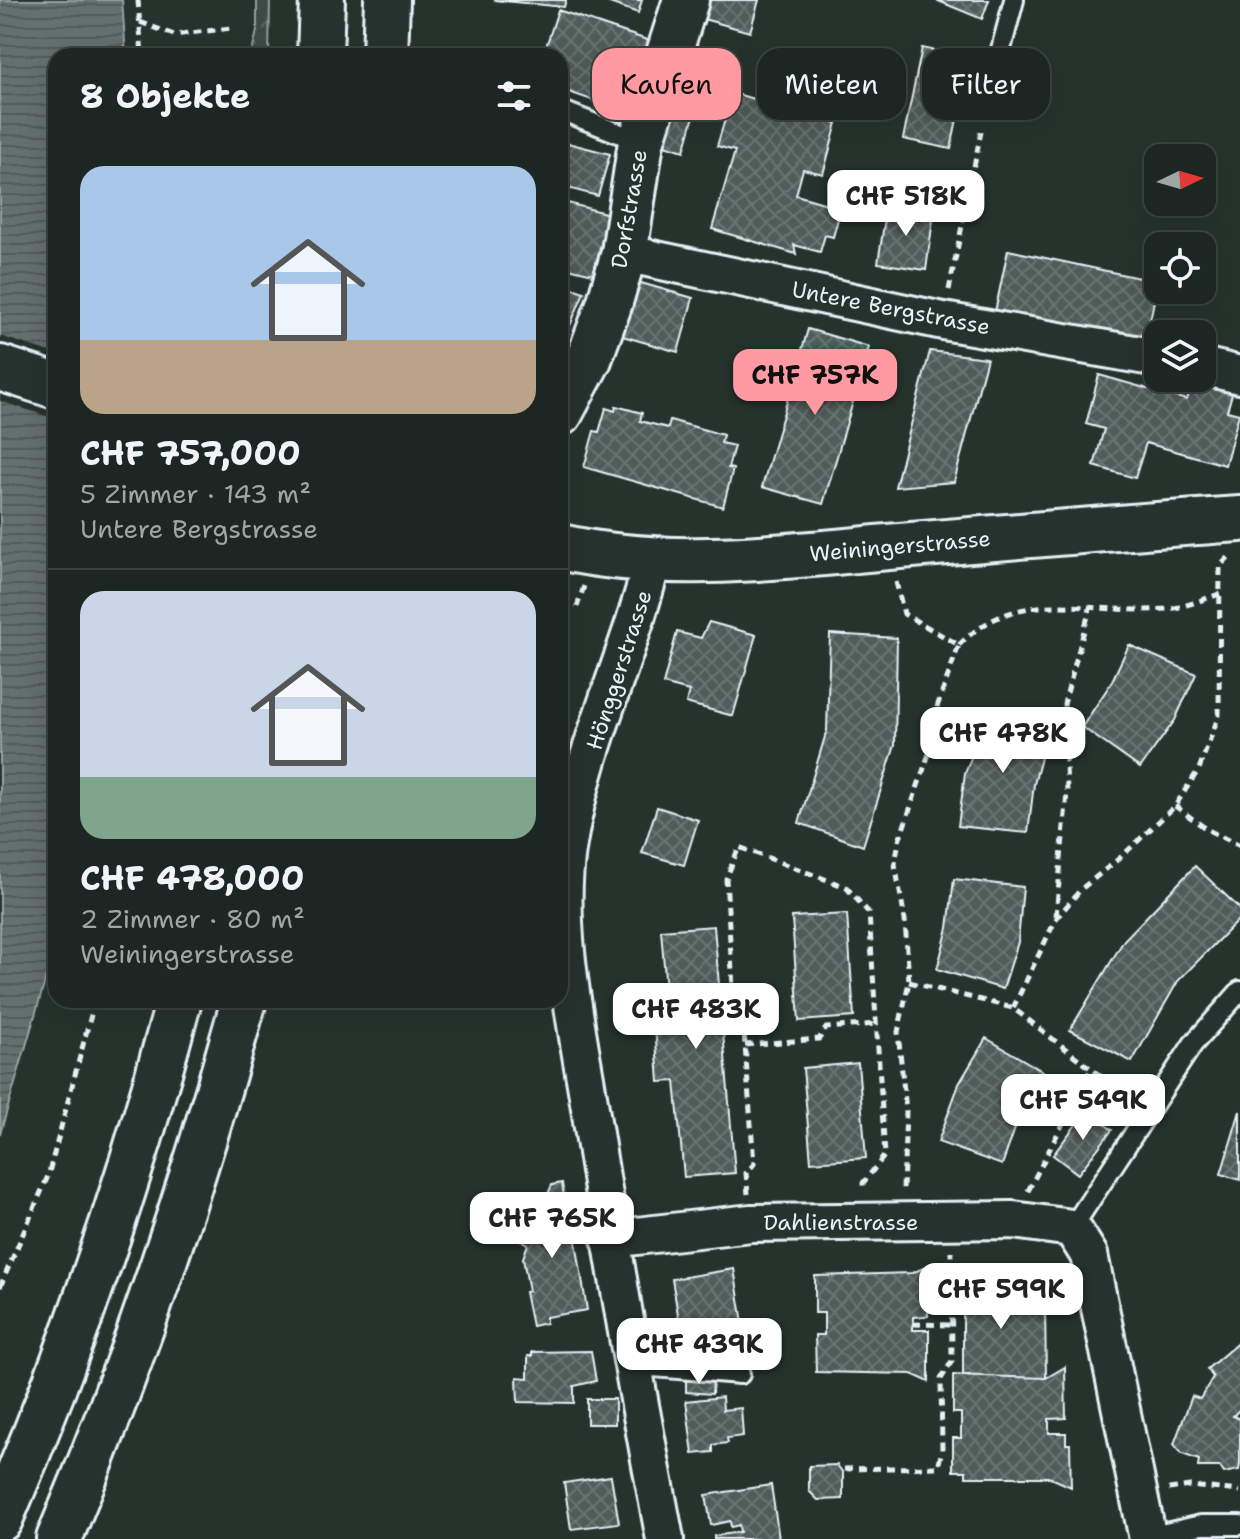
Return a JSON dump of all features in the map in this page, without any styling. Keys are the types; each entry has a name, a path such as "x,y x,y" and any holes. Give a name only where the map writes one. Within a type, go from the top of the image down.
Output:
{"main road":[{"path":"320,48 322,0"},
{"path":"385,48 387,0"},
{"name":"Dorfstrasse","path":"568,398 589,359 624,253 641,142 686,0"},
{"path":"0,368 48,383"},
{"name":"Weiningerstrasse","path":"568,549 592,554 653,558 758,558 1238,534"},
{"path":"0,1519 63,1364 100,1258 177,1008"},
{"path":"59,1539 116,1400 152,1298 242,1008"}],"street":[{"name":"Untere Bergstrasse","path":"624,253 943,321 1144,356"},
{"path":"1216,369 1240,375"},
{"name":"Hönggerstrasse","path":"568,840 592,750 641,609 653,558"},
{"name":"Hönggerstrasse","path":"568,945 610,1239 665,1539"},
{"name":"Dahlienstrasse","path":"610,1239 751,1223 1013,1220 1072,1228"},
{"path":"1072,1228 1089,1255 1139,1493 1145,1538"}],"lane":[{"path":"1001,48 1014,0"},
{"path":"568,113 641,142"},
{"path":"1072,1228 1193,1044 1240,991"},
{"path":"635,1372 654,1367 740,1374"},
{"path":"1145,1538 1201,1525 1240,1525"}],"path":[{"path":"138,0 142,48"},
{"path":"140,22 174,35 231,28"},
{"path":"943,321 983,120"},
{"path":"1013,1008 1056,919 1081,889 1121,857 1175,806 1199,769 1219,715 1220,566 1238,534"},
{"path":"886,579 895,578 904,614 959,645"},
{"path":"577,607 584,585"},
{"path":"905,1221 901,1166 906,1111 898,1032 909,982 905,920 895,864 899,841 932,745 937,707 959,645 978,626 1019,610 1061,603 1167,609 1220,594"},
{"path":"1056,919 1067,792 1064,704 1091,605"},
{"path":"1175,806 1208,830 1240,846"},
{"path":"751,1223 746,1173 754,1164 744,1032 736,1033 726,879 739,847 846,887 869,913 885,1155 863,1183 863,1221"},
{"path":"909,982 1013,1008 1148,1113"},
{"path":"0,1287 48,1176 93,1008"},
{"path":"745,1045 819,1039 826,1028 876,1024"},
{"path":"1013,1220 1091,1069"},
{"path":"844,1469 938,1467 942,1450 941,1379 952,1361 950,1222"},
{"path":"913,1324 952,1325"},
{"path":"1139,1493 1190,1486 1240,1491"}],"green space":[{"path":"257,0 270,0 269,48 253,48 257,31"}],"shaded area":[{"path":"0,0 122,0 125,48 48,48 48,971 0,1134"}],"pier":[{"path":"0,336 48,351 48,416 0,401"}],"building":[{"path":"494,0 566,0 564,7"},
{"path":"601,0 642,0 638,13"},
{"path":"705,0 759,0 750,32 700,18"},
{"path":"936,0 989,0 982,19"},
{"path":"558,10 650,41 648,48 592,48 592,100 568,92 568,48 546,48"},
{"path":"922,48 922,120 957,120 951,149 903,139"},
{"path":"741,95 757,100 757,120 827,120 837,123 823,174 803,169 796,195 841,208 833,237 825,235 820,252 794,245 796,254 712,229 735,151 717,146 725,120 741,120"},
{"path":"665,120 693,120 684,151 658,143"},
{"path":"568,143 610,154 598,196 568,188"},
{"path":"568,203 609,214 593,274 568,268"},
{"path":"887,205 934,212 926,270 878,263"},
{"path":"1008,250 1144,279 1144,304 1153,304 1150,320 1144,320 1144,344 995,312"},
{"path":"634,281 693,298 678,352 619,335"},
{"path":"568,286 584,292 568,328"},
{"path":"808,329 869,347 823,504 762,487"},
{"path":"930,351 987,358 954,482 895,487"},
{"path":"1099,375 1144,388 1144,392 1159,392 1187,400 1189,392 1216,392 1216,383 1234,387 1227,411 1239,414 1225,465 1146,443 1135,478 1094,466 1104,429 1086,424"},
{"path":"616,406 642,413 640,421 668,428 670,420 723,435 721,443 734,446 728,468 733,469 723,507 584,467 594,431 599,432 606,408 615,411"},
{"path":"709,622 756,635 733,716 686,703 689,691 663,684 677,632 701,638"},
{"path":"830,634 897,638 895,745 863,846 799,823 827,730"},
{"path":"1129,645 1196,674 1175,720 1140,768 1082,727 1111,683"},
{"path":"990,710 1049,728 1034,784 1028,833 958,826 965,773"},
{"path":"657,807 698,820 684,865 642,853"},
{"path":"1195,866 1240,909 1240,918 1178,981 1132,1062 1070,1030 1124,940"},
{"path":"954,879 1023,887 1018,942 1003,989 937,969 948,928"},
{"path":"847,914 854,1017 799,1021 792,917"},
{"path":"714,926 735,1173 684,1177 675,1081 659,1082 655,1026 669,1025 661,930"},
{"path":"986,1038 1044,1072 1021,1112 1002,1165 938,1142 959,1084"},
{"path":"858,1063 866,1158 811,1162 803,1068"},
{"path":"1087,1110 1112,1130 1078,1174 1053,1155"},
{"path":"1240,1111 1240,1180 1221,1174"},
{"path":"562,1183 565,1205 570,1204 587,1310 546,1317 546,1323 532,1326 525,1292 529,1291 523,1258 528,1244 520,1240 536,1201 543,1205 552,1185"},
{"path":"933,1264 933,1305 929,1305 928,1316 913,1317 913,1330 929,1330 929,1382 912,1374 816,1372 815,1335 824,1335 824,1313 815,1313 815,1276 912,1273"},
{"path":"734,1269 746,1340 684,1350 672,1279"},
{"path":"963,1275 1006,1275 1020,1286 1020,1306 1045,1306 1046,1378 971,1378 970,1375 963,1375"},
{"path":"1240,1341 1240,1409 1233,1416 1240,1419 1240,1464 1239,1470 1224,1473 1220,1467 1198,1467 1199,1460 1182,1454 1174,1444 1192,1396 1200,1399 1213,1377 1207,1369"},
{"path":"591,1351 596,1381 574,1386 574,1403 518,1402 517,1377 528,1378 528,1356 532,1356 532,1352"},
{"path":"1065,1367 1066,1418 1049,1419 1049,1433 1066,1433 1066,1444 1070,1444 1071,1487 1049,1477 966,1477 966,1471 953,1471 953,1438 961,1438 961,1413 953,1413 953,1375 1046,1378"},
{"path":"686,1378 713,1380 712,1394 686,1392"},
{"path":"722,1397 723,1410 741,1408 743,1436 727,1438 728,1443 713,1445 713,1452 693,1454 686,1401"},
{"path":"587,1399 615,1399 615,1424 587,1424"},
{"path":"837,1465 843,1473 843,1499 818,1500 809,1491 809,1466"},
{"path":"611,1476 619,1523 571,1529 564,1483"},
{"path":"771,1485 779,1539 714,1539 714,1536 740,1532 739,1525 731,1527 730,1521 711,1525 706,1495"}]}
